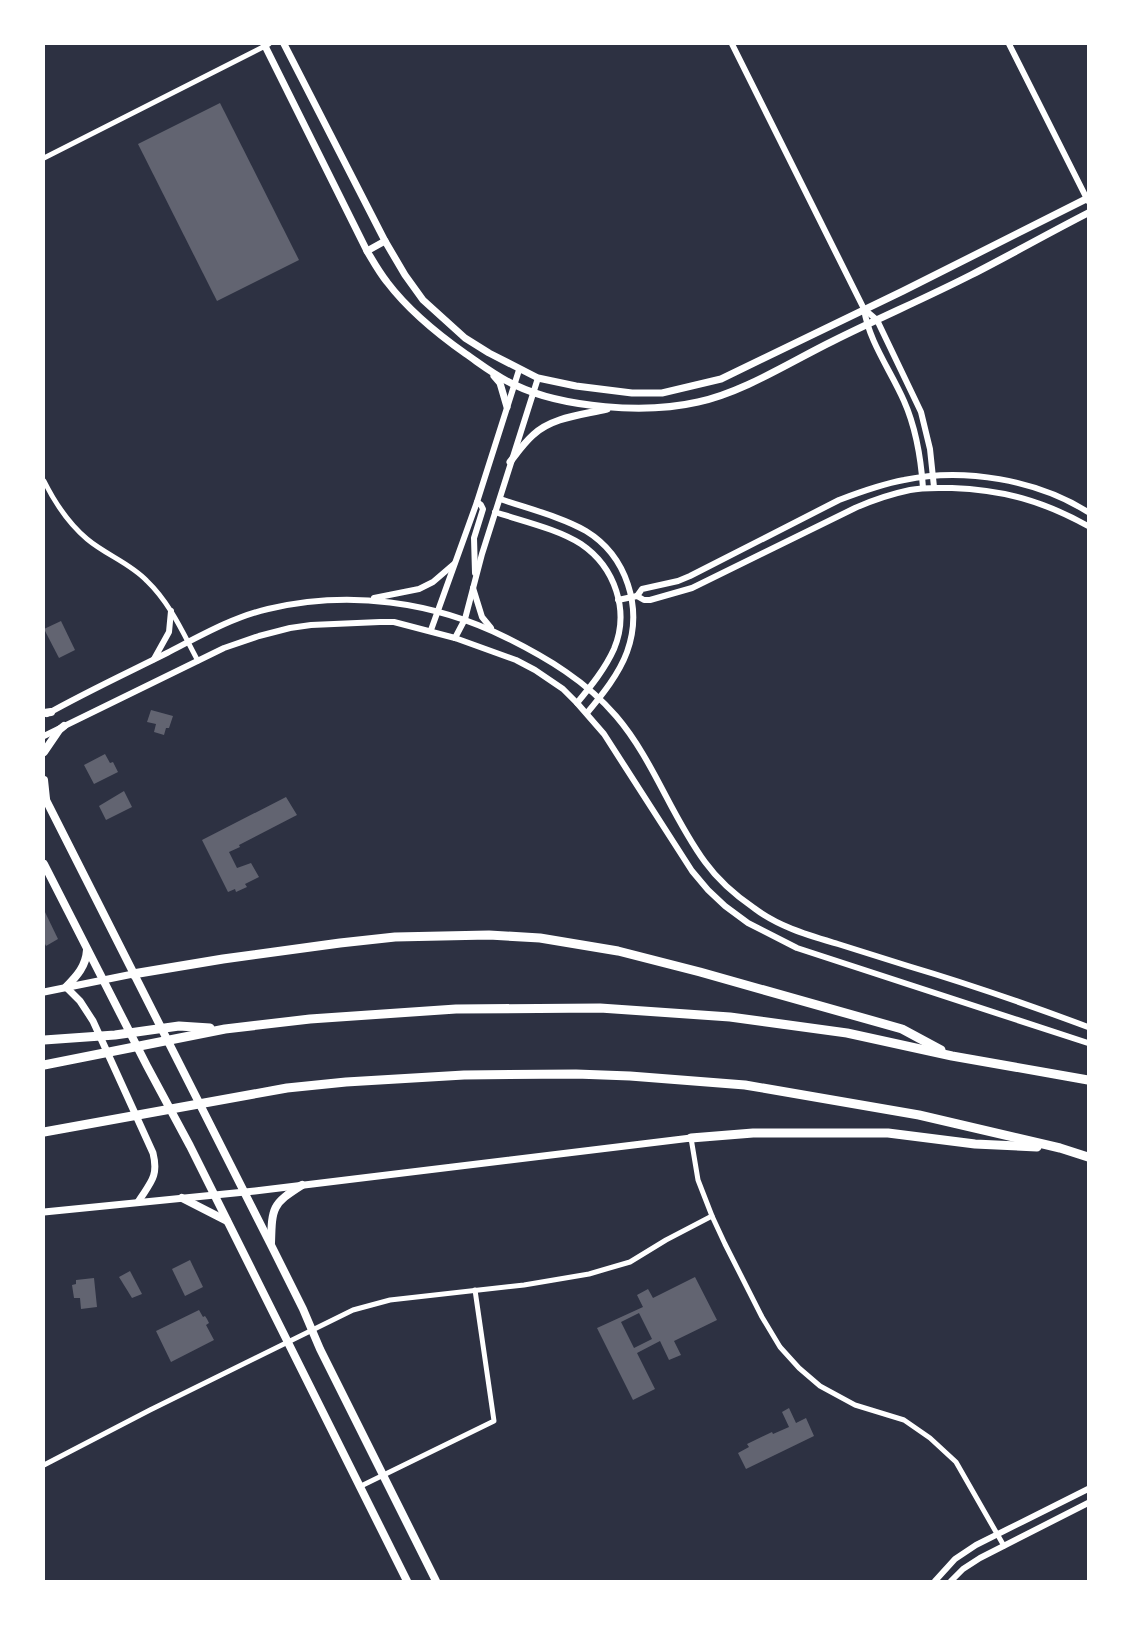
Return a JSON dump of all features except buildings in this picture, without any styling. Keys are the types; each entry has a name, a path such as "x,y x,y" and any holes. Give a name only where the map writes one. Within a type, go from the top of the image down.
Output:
{"highway":[{"path":"133,974 224,959 395,937 489,935 540,938 618,951 660,961 902,1029 952,1056"},
{"path":"44,1064 225,1029 310,1019 456,1009 600,1008 730,1017 847,1033 952,1056 1088,1080"},
{"path":"44,1040 115,1035 179,1026 225,1029"},
{"path":"47,1132 287,1088 346,1082 464,1075 576,1074 630,1076 745,1085 919,1115 1060,1148 1088,1157"},
{"path":"691,1138 752,1132 888,1133 976,1144 1060,1148"}],"main road":[{"path":"266,44 367,251 386,282 416,315 444,339 488,370 534,393 572,401 612,408 667,407 699,402 717,396 743,386 969,276 1088,213"},
{"path":"284,44 385,241 405,275 423,300 465,338 519,370 538,378 576,386 632,393 662,393 720,379 1088,199"},
{"path":"367,251 385,241"},
{"path":"488,370 500,383 507,407"},
{"path":"510,462 523,444 540,429 567,418 612,408"},
{"path":"44,752 58,730 64,726"},
{"path":"44,780 45,799 271,1245 324,1357 436,1581"},
{"path":"44,864 190,1146 407,1581"},
{"path":"66,987 77,977 83,967 87,948"},
{"path":"44,992 133,974"},
{"path":"66,987 80,1001 93,1020 153,1153 156,1165 154,1178 138,1202"},
{"path":"44,1212 244,1192 691,1138"},
{"path":"271,1245 272,1216 276,1207 282,1198 302,1185"},
{"path":"182,1198 228,1222"}],"street":[{"path":"44,158 266,44"},
{"path":"732,44 864,309 867,325 910,415 919,454 923,488"},
{"path":"1009,44 1088,199"},
{"path":"864,309 877,320 921,412 930,449 934,488"},
{"path":"431,630 477,502 519,370"},
{"path":"456,638 465,619 510,462 538,378"},
{"path":"618,600 634,596 642,589 678,581 690,576 839,500 905,480 922,477 966,475 1003,479 1051,493 1088,512"},
{"path":"44,482 64,516 87,540 146,579 161,596 198,661"},
{"path":"634,596 650,600 692,588 855,508 874,500 910,490 934,488 1003,492 1064,513 1088,526"},
{"path":"872,489 874,500"},
{"path":"500,499 570,523 586,531 601,543 617,562 634,596 633,618 627,652 599,698 587,713"},
{"path":"477,502 483,509 474,538 474,583 482,617 494,631"},
{"path":"495,512 560,534 580,544 596,556 609,574 617,592 621,618 615,647 604,668 578,703"},
{"path":"560,534 570,523"},
{"path":"792,525 797,537"},
{"path":"46,714 216,628 268,609 316,601 388,596 419,589 433,582 455,563"},
{"path":"362,599 395,602 465,619 494,631 548,659 589,689 618,718 640,751 705,863 720,881 755,909 788,929 979,988 1088,1027"},
{"path":"154,660 169,632 171,612"},
{"path":"44,736 224,648 260,636 311,625 388,622 431,630 516,660 535,670 578,703 604,734 675,848 692,871 725,906 748,923 797,948 1088,1044"},
{"path":"691,1138 698,1180 712,1216 762,1317 780,1347 790,1360 820,1386 855,1405 904,1420 930,1438 956,1462 1004,1546"},
{"path":"44,1465 311,1329 353,1310 390,1300 589,1274 630,1262 666,1240 712,1216"},
{"path":"359,1488 494,1421 475,1290"},
{"path":"935,1581 954,1559 976,1545 1088,1489"},
{"path":"951,1581 963,1569 980,1558 1088,1503"}]}
